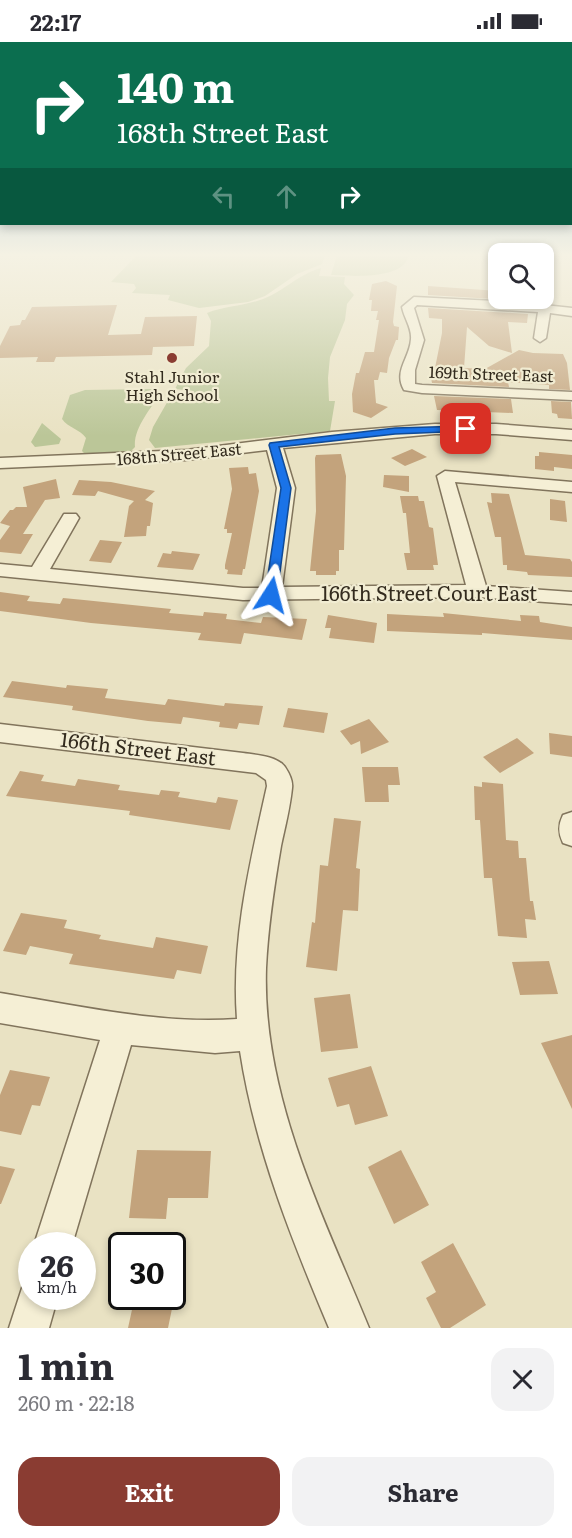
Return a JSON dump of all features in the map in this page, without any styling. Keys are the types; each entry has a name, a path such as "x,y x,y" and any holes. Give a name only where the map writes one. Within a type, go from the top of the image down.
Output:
{"street":[{"name":"169th Street East","path":"411,315 418,341 408,363 406,377 409,387 430,390 572,396"},
{"path":"540,338 544,315"},
{"path":"524,393 530,420"},
{"name":"168th Street East","path":"0,463 145,458 530,420 572,435"},
{"path":"271,595 286,488 274,445"},
{"path":"478,591 445,476 572,487"},
{"path":"38,573 69,518"},
{"name":"166th Street Court East","path":"0,570 159,587 271,595 478,591 572,598"},
{"name":"166th Street East","path":"0,733 243,762 265,765 275,770 280,777 280,786 258,896 251,967 254,1034"},
{"path":"572,823 572,835"},
{"path":"0,1008 120,1028 215,1037 254,1034 257,1068 280,1155 349,1328"},
{"path":"57,1232 120,1028"},
{"path":"29,1328 34,1310"}],"green space":[{"path":"208,315 346,315 330,357 329,401 335,401 330,431 155,448 149,440 153,427 169,399 189,400 194,391 175,389 186,368 209,346 211,321"},
{"path":"151,389 161,393 140,426 135,447 130,452 85,454 82,451 86,438 62,419 70,395 85,390"},
{"path":"42,423 61,439 59,444 35,447 31,442"}],"building":[{"path":"28,315 114,315 108,335 141,334 145,317 197,316 194,346 153,347 152,355 56,357 54,362 36,362 38,357 0,358 0,346 10,326 20,325 22,320 25,320"},
{"path":"377,315 394,315 394,326 399,327 398,340 389,358 387,373 380,372 378,380 374,380 376,403 388,407 371,418 353,412 352,394 356,373 359,373 365,352 374,352 379,320 376,320"},
{"path":"429,315 528,315 527,323 508,322 512,353 489,346 467,327 464,368 485,369 519,350 563,354 567,363 570,390 549,389 549,385 508,382 509,387 432,383 429,368 435,368 442,333 442,319 429,318"},
{"path":"434,396 511,399 513,413 437,410"},
{"path":"551,401 571,402 572,419 558,418 557,414 552,413"},
{"path":"412,449 427,457 405,466 391,458"},
{"path":"539,452 572,455 572,469 554,467 554,471 535,469 535,456 539,456"},
{"path":"341,454 346,476 344,550 339,550 339,571 336,571 336,575 316,575 316,571 310,571 316,511 315,458 316,455"},
{"path":"248,467 249,474 256,473 259,491 245,569 242,575 227,574 228,570 225,569 225,565 232,533 227,533 227,529 224,529 232,489 229,468"},
{"path":"384,475 409,476 409,492 383,487"},
{"path":"56,479 60,498 45,500 23,534 33,534 21,554 0,552 0,540 10,526 0,523 10,510 16,507 27,507 23,487"},
{"path":"79,480 111,482 155,491 145,500 153,503 150,526 147,526 146,536 124,537 129,506 134,501 98,491 95,496 72,495"},
{"path":"491,493 509,494 525,555 570,559 572,577 528,575 527,572 507,570 507,565 503,565 501,537 495,537 487,502 492,503"},
{"path":"400,496 418,496 419,501 424,501 429,527 433,528 438,565 433,565 434,570 407,570 404,553 410,553 406,513 403,513"},
{"path":"550,499 565,501 567,522 550,520"},
{"path":"100,540 122,542 111,563 89,561"},
{"path":"172,551 200,554 193,570 157,567 163,553 171,554"},
{"path":"0,592 30,596 27,601 60,604 63,598 171,609 169,613 203,616 204,612 227,614 226,619 261,623 263,617 307,619 302,640 244,633 241,644 198,640 201,633 91,623 0,611"},
{"path":"443,613 521,621 520,615 539,616 540,622 572,627 572,640 482,633 482,635 387,631 387,614 444,617"},
{"path":"328,615 377,623 374,643 329,638 331,628 325,628"},
{"path":"12,681 66,688 67,685 108,689 105,698 165,705 168,699 224,706 225,703 263,706 259,725 239,723 237,729 219,727 220,722 183,717 181,724 148,721 72,710 73,706 3,697"},
{"path":"288,708 328,713 324,733 283,727"},
{"path":"369,719 389,742 361,754 360,741 351,745 340,731"},
{"path":"549,733 572,736 572,757 550,754"},
{"path":"517,738 534,753 500,773 483,757"},
{"path":"362,767 398,767 400,785 388,785 389,802 365,802"},
{"path":"20,771 44,775 41,781 75,786 78,779 120,785 118,790 159,795 161,790 180,792 178,797 216,803 218,797 238,800 230,830 129,815 130,811 6,796"},
{"path":"482,782 503,784 506,840 518,841 519,858 526,858 530,901 533,901 536,920 525,919 527,938 498,936 492,878 484,878 480,820 475,820 474,786 482,787"},
{"path":"334,818 361,821 356,868 360,869 358,911 343,910 337,971 306,967 312,922 315,923 320,865 328,866"},
{"path":"21,913 67,920 64,928 101,935 99,939 153,948 156,937 208,946 201,974 177,970 174,979 69,964 73,954 30,946 26,955 3,951"},
{"path":"549,961 558,994 520,995 512,962"},
{"path":"350,994 358,1048 321,1052 314,998"},
{"path":"572,1035 572,1109 541,1043"},
{"path":"371,1066 388,1116 355,1125 349,1104 337,1107 328,1078"},
{"path":"10,1070 50,1077 40,1106 32,1105 21,1135 0,1131 0,1095"},
{"path":"137,1150 211,1151 208,1198 168,1198 166,1219 129,1218"},
{"path":"401,1150 429,1205 394,1224 368,1167"},
{"path":"0,1166 15,1169 1,1204 0,1204"},
{"path":"453,1243 486,1305 450,1328 441,1328 426,1298 436,1292 421,1262"},
{"path":"132,1310 172,1310 168,1328 128,1328"}],"place":[{"name":"Stahl Junior High School","path":"172,358"}],"route":[{"path":"271,595 286,488 274,445 395,431 466,429"}]}
